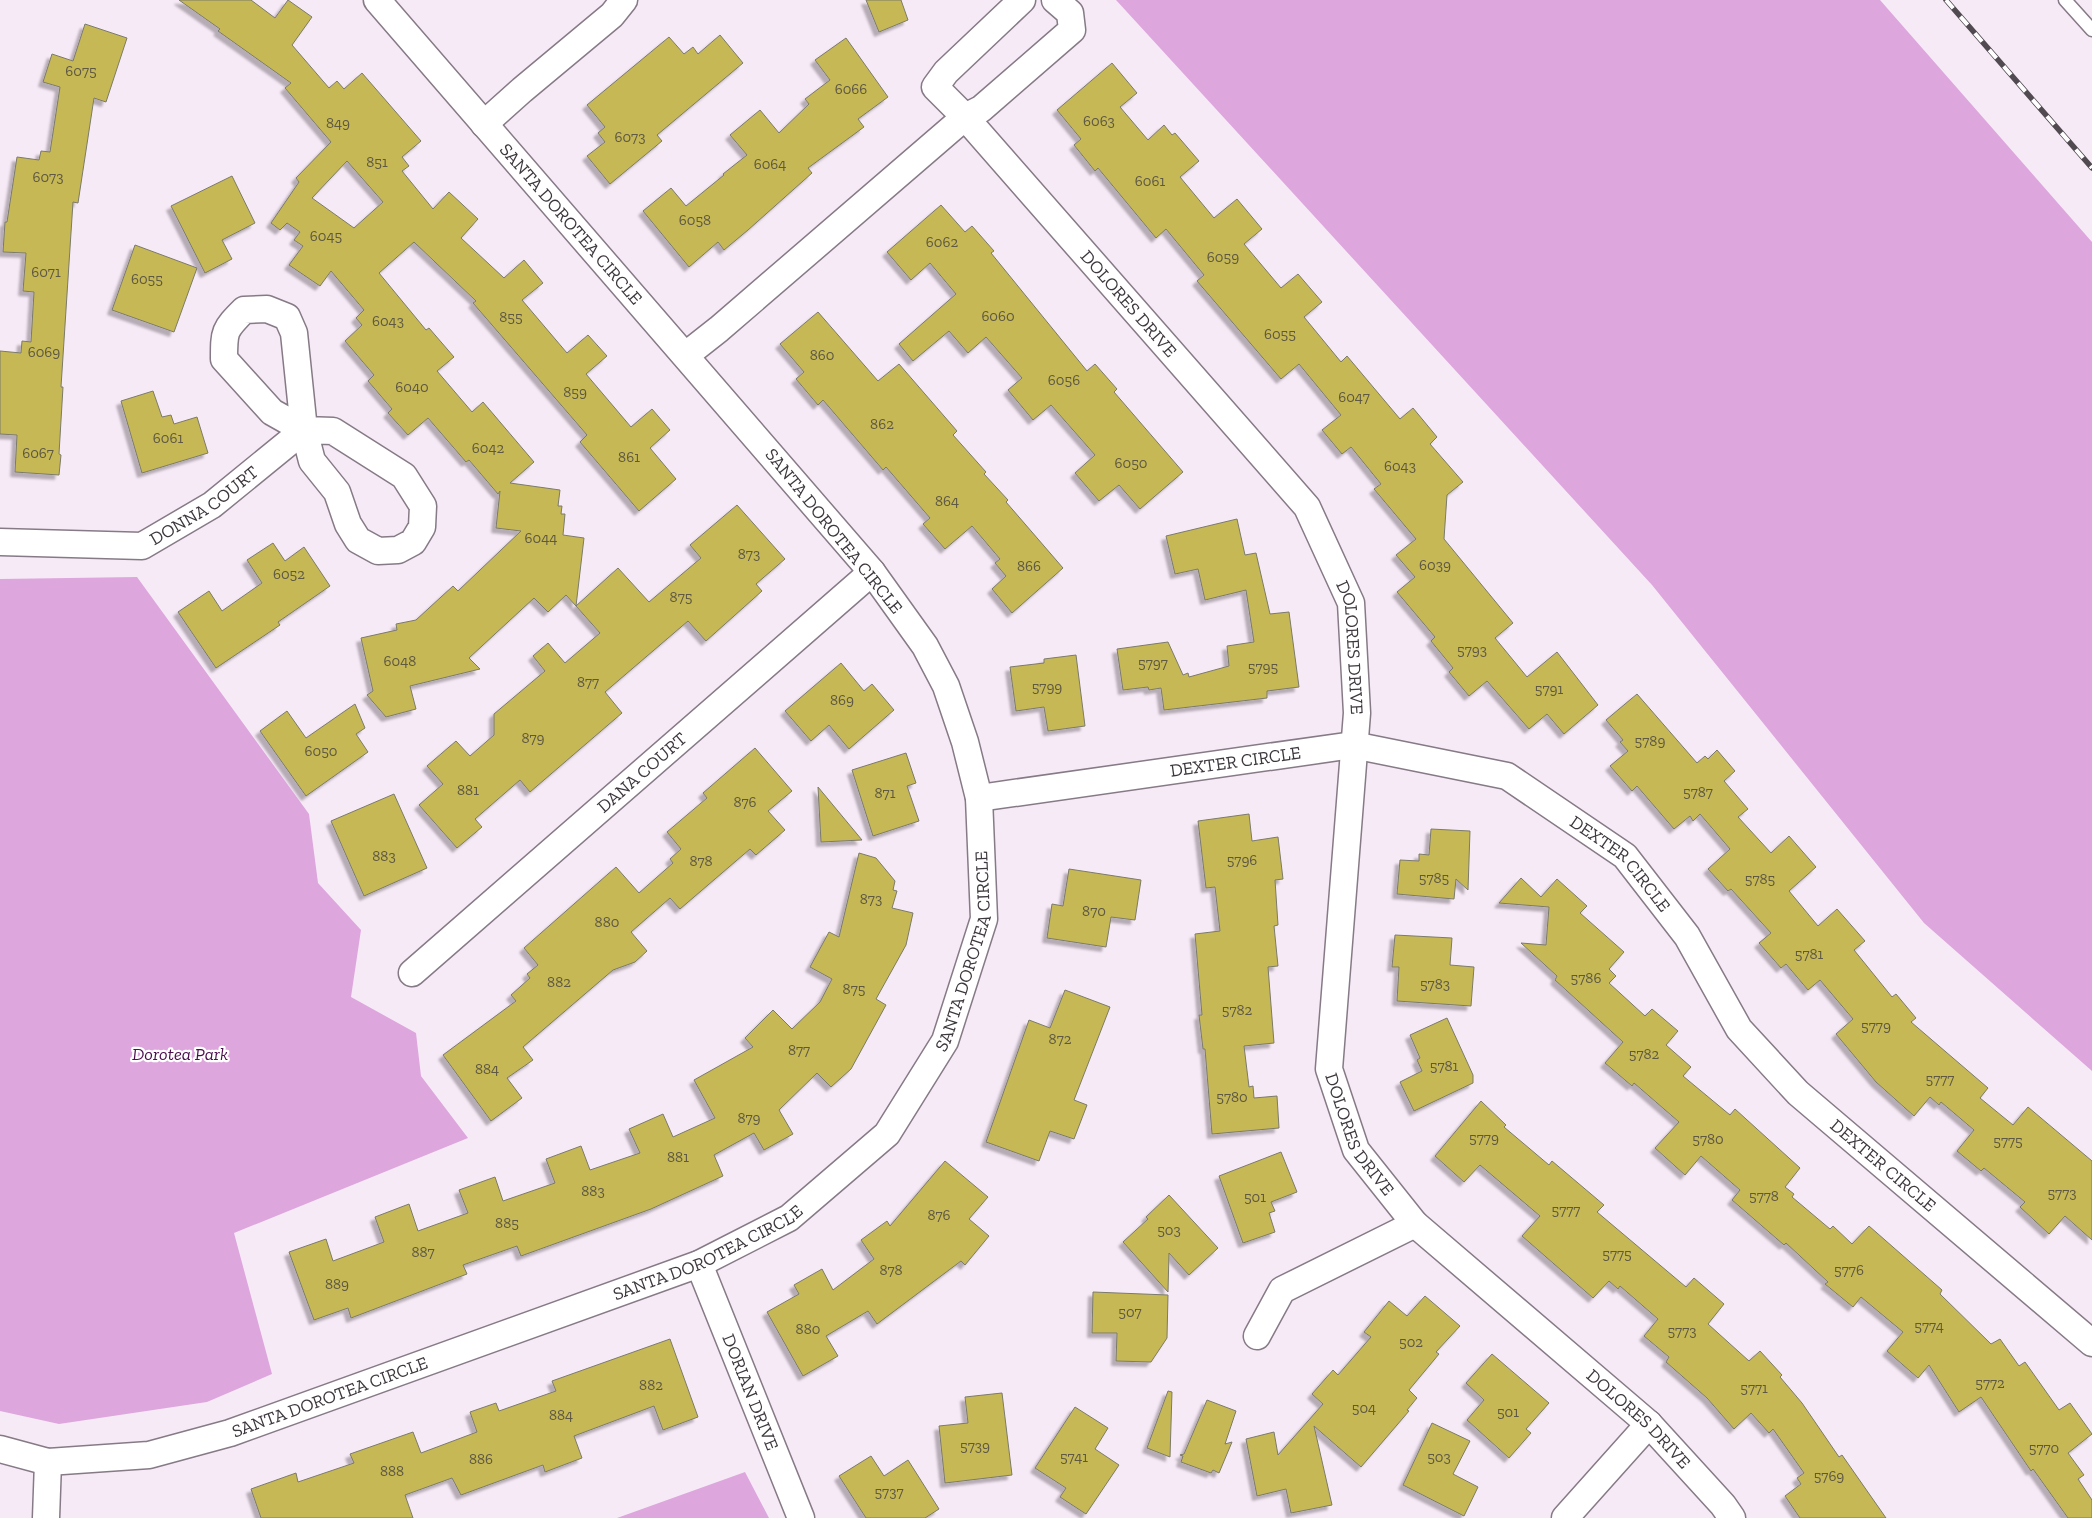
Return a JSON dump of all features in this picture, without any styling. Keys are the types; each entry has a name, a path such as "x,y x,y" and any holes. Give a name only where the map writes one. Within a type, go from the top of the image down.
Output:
{"street":[{"name":"SANTA DOROTEA CIRCLE","path":"0,1449 48,1462 149,1455 230,1433 699,1264 790,1218 887,1134 945,1041 984,919 979,798 965,742 946,686 925,646 872,572 377,0"},
{"path":"484,124 612,15 624,0"},
{"name":"DOLORES DRIVE","path":"1022,0 946,72 935,88 965,117 1307,507 1351,602 1357,713 1353,744 1330,1070 1356,1150 1415,1224 1649,1424 1732,1518"},
{"path":"686,355 719,330 965,117 982,109 1072,30 1070,13 1054,0"},
{"path":"304,430 333,431 404,476 423,506 422,527 413,542 398,550 378,550 358,540 348,524 337,492 312,461 304,430"},
{"name":"DONNA COURT","path":"0,542 142,546 212,505 304,430"},
{"name":"DANA COURT","path":"412,973 872,572"},
{"name":"DEXTER CIRCLE","path":"979,798 1353,744 1507,776 1625,856 1687,936 1739,1029 1798,1093 2092,1343"},
{"path":"1256,1336 1282,1290 1415,1224"},
{"name":"DORIAN DRIVE","path":"699,1264 801,1518"},
{"path":"1565,1518 1649,1424"},
{"path":"46,1518 48,1462"}],"lane":[{"path":"2065,0 2092,30"}],"green space":[{"path":"1116,0 1880,0 2092,242 2092,1071 1924,923 1652,585"},
{"name":"Dorotea Park","path":"137,577 309,814 318,883 361,930 351,997 416,1033 421,1076 468,1138 234,1233 272,1374 207,1402 59,1424 0,1411 0,579"},
{"path":"745,1472 769,1518 617,1518"}],"building":[{"path":"179,0 251,0 275,18 288,0 312,17 292,45 329,88 337,81 344,89 362,73 421,141 402,157 409,166 402,171 433,209 449,192 478,219 461,238 504,278 524,260 543,283 522,300 567,353 588,335 607,356 586,374 631,427 652,409 670,430 650,448 676,479 639,511 580,442 587,435 473,303 476,301 414,242 379,273 426,330 429,328 454,357 437,371 472,412 483,402 534,462 510,483 560,490 558,506 562,506 561,514 565,514 563,535 584,538 576,606 566,595 548,612 534,598 469,658 480,669 410,686 416,709 386,717 367,695 373,691 361,638 397,630 396,624 416,620 453,586 458,591 521,531 496,528 500,491 498,494 469,460 466,462 428,418 408,435 388,413 392,409 368,381 374,375 345,341 362,325 356,318 364,310 331,271 320,286 289,265 303,246 294,240 300,232 287,223 280,230 271,223 299,182 296,178 331,142 285,88 291,83 218,31 220,29","holes":["347,161 383,202 354,228 312,198"]},
{"path":"866,0 901,0 908,20 879,32"},
{"path":"85,24 127,38 106,102 94,98 78,203 73,202 61,387 63,387 59,475 15,472 17,435 0,434 0,351 21,353 22,341 31,342 34,292 23,291 26,253 3,252 5,222 7,222 17,157 39,160 41,151 50,152 60,87 43,82 52,54 73,61"},
{"path":"720,35 743,63 657,135 662,141 610,184 587,156 605,142 598,133 605,127 587,105 669,37 684,54 693,47 698,54"},
{"path":"846,38 888,97 858,119 864,127 808,168 812,173 748,230 724,250 718,242 689,267 643,211 671,188 686,206 724,175 747,155 730,135 760,110 779,133 809,104 805,99 830,80 815,60"},
{"path":"1112,63 1137,93 1120,107 1148,140 1164,125 1172,135 1175,133 1199,161 1180,177 1214,218 1237,199 1262,229 1244,244 1281,288 1298,274 1322,302 1304,317 1341,362 1347,356 1400,419 1413,408 1437,437 1430,444 1463,482 1447,495 1444,539 1513,623 1495,638 1527,677 1557,652 1598,705 1564,734 1547,714 1529,729 1487,681 1469,696 1449,672 1453,668 1431,641 1435,637 1397,592 1415,577 1396,555 1416,539 1374,489 1381,484 1351,447 1342,454 1322,430 1341,415 1299,364 1281,379 1197,281 1204,275 1166,229 1156,238 1098,168 1095,171 1074,145 1081,139 1057,110"},
{"path":"232,176 255,223 222,240 232,259 205,273 171,206"},
{"path":"941,205 965,232 972,226 994,251 991,253 1087,371 1095,364 1117,389 1114,392 1183,472 1140,509 1119,485 1099,501 1075,473 1095,455 1051,405 1033,420 1008,390 1022,378 986,337 968,353 949,331 913,361 899,344 956,294 930,263 911,280 887,252"},
{"path":"135,245 197,268 174,332 112,310"},
{"path":"818,312 878,381 899,364 957,431 953,435 986,472 984,474 1008,500 1006,502 1063,568 1012,613 992,589 1006,576 995,563 1000,559 972,526 945,549 923,524 930,518 886,467 883,470 823,400 818,405 796,379 804,372 780,344"},
{"path":"153,391 162,417 171,415 174,424 197,417 208,453 142,473 121,401"},
{"path":"737,505 785,559 756,584 762,591 706,641 688,621 605,692 622,713 530,792 520,780 475,819 482,827 457,848 419,805 443,784 427,766 456,741 470,756 494,735 494,714 545,671 533,656 548,643 565,663 600,633 576,606 618,568 649,602 701,558 690,545"},
{"path":"1237,519 1245,555 1256,553 1270,614 1289,612 1299,687 1267,691 1267,698 1164,710 1161,688 1149,690 1148,687 1123,690 1117,649 1168,642 1183,675 1188,673 1189,677 1229,666 1227,646 1254,642 1246,590 1205,600 1198,569 1175,574 1166,536"},
{"path":"273,543 285,561 304,547 330,586 278,622 280,625 216,668 178,612 209,591 222,611 262,583 247,560"},
{"path":"1076,655 1085,726 1048,731 1044,707 1016,711 1010,667 1044,663 1044,659"},
{"path":"841,663 864,691 872,684 894,710 849,749 829,725 811,741 785,711"},
{"path":"1637,694 1697,763 1705,756 1708,759 1717,750 1735,771 1724,781 1748,809 1738,817 1771,853 1789,836 1816,867 1789,891 1818,926 1837,909 1865,941 1854,950 1892,997 1896,994 1916,1018 1911,1022 1988,1088 1980,1098 2013,1125 2028,1107 2092,1161 2092,1240 2065,1216 2049,1234 2020,1207 2025,1202 1984,1168 1981,1171 1957,1151 1974,1130 1941,1102 1939,1105 1930,1097 1914,1116 1876,1082 1836,1034 1853,1019 1820,980 1808,990 1786,964 1781,968 1759,943 1771,933 1731,889 1728,891 1708,869 1730,849 1700,814 1693,821 1690,816 1674,829 1637,786 1632,791 1610,766 1628,751 1620,742 1623,740 1606,720"},
{"path":"355,704 365,728 356,734 368,752 306,796 260,731 287,711 306,738"},
{"path":"755,748 792,791 768,811 785,830 756,855 750,849 680,909 670,898 631,932 647,951 635,962 613,970 523,1047 533,1060 507,1078 522,1098 491,1121 443,1055 516,1001 511,995 530,978 527,974 538,965 524,948 616,867 639,893 673,863 670,859 681,849 667,832 707,798 703,793"},
{"path":"906,753 916,783 907,786 919,821 873,836 852,770"},
{"path":"818,787 862,840 821,842"},
{"path":"394,794 427,868 364,896 331,821"},
{"path":"1249,814 1252,841 1278,837 1283,879 1275,880 1278,925 1274,926 1278,966 1268,967 1274,1043 1244,1046 1249,1087 1253,1086 1254,1098 1277,1096 1279,1128 1212,1134 1205,1049 1203,1049 1199,1015 1202,1015 1195,934 1220,931 1215,887 1206,888 1198,821"},
{"path":"1431,829 1470,831 1468,890 1456,879 1454,899 1397,894 1400,860 1419,861 1419,854 1429,855"},
{"path":"859,853 876,858 895,881 893,890 897,891 892,908 913,913 906,945 876,999 886,1005 851,1069 831,1087 817,1073 779,1110 793,1134 764,1150 754,1133 714,1155 723,1176 651,1209 521,1256 517,1246 463,1265 467,1274 351,1318 348,1308 314,1320 289,1252 326,1239 333,1261 384,1242 375,1217 409,1204 418,1231 468,1213 459,1190 495,1177 503,1201 555,1183 546,1159 581,1146 590,1170 640,1153 629,1129 663,1114 673,1137 715,1118 694,1080 753,1047 745,1038 773,1010 792,1029 820,1002 832,979 810,967 829,932 839,937"},
{"path":"1069,869 1141,880 1135,920 1111,917 1106,947 1047,938 1052,904 1063,906"},
{"path":"1521,878 1541,897 1557,879 1587,906 1580,913 1624,952 1609,969 1616,976 1609,983 1645,1016 1652,1009 1678,1031 1666,1045 1691,1067 1683,1076 1730,1115 1735,1109 1800,1168 1785,1187 1794,1194 1792,1197 1830,1229 1833,1226 1852,1244 1869,1226 1942,1290 1940,1294 1991,1344 2000,1339 2019,1366 2025,1362 2059,1410 2070,1403 2092,1434 2068,1453 2084,1475 2078,1479 2092,1500 2092,1518 2068,1518 2033,1469 2031,1471 1981,1397 1959,1412 1929,1365 1918,1378 1887,1351 1903,1332 1861,1297 1853,1307 1825,1284 1828,1282 1786,1243 1784,1245 1732,1200 1740,1190 1701,1156 1685,1175 1655,1148 1679,1122 1634,1083 1632,1086 1605,1063 1623,1042 1555,980 1557,976 1521,943 1546,945 1549,907 1499,903"},
{"path":"1395,935 1452,938 1450,965 1474,967 1471,1006 1397,1001 1399,967 1392,967"},
{"path":"1065,990 1110,1007 1074,1100 1087,1105 1074,1139 1050,1131 1039,1161 986,1142 1029,1020 1050,1028"},
{"path":"1447,1018 1473,1075 1473,1083 1414,1111 1400,1082 1422,1071 1417,1060 1420,1058 1410,1035"},
{"path":"1481,1101 1506,1125 1504,1127 1549,1165 1552,1161 1604,1205 1597,1212 1686,1287 1694,1278 1724,1304 1708,1324 1749,1361 1760,1351 1782,1375 1780,1377 1802,1403 1839,1457 1842,1455 1886,1518 1800,1518 1785,1496 1801,1484 1797,1478 1804,1473 1773,1429 1769,1433 1751,1413 1734,1429 1707,1398 1666,1362 1669,1357 1644,1336 1658,1319 1620,1286 1618,1289 1609,1281 1593,1298 1522,1236 1540,1216 1480,1165 1464,1182 1435,1156"},
{"path":"1281,1152 1297,1192 1271,1202 1275,1211 1269,1213 1275,1232 1243,1243 1219,1176"},
{"path":"945,1161 988,1197 969,1219 989,1236 965,1265 961,1261 877,1324 868,1311 826,1336 838,1356 803,1376 767,1312 799,1294 794,1285 822,1269 833,1290 874,1259 861,1240 887,1221 890,1226"},
{"path":"1169,1195 1218,1248 1189,1275 1169,1253 1168,1292 1123,1242 1148,1219 1146,1217"},
{"path":"1093,1292 1168,1295 1167,1338 1151,1362 1116,1361 1117,1333 1092,1333"},
{"path":"1425,1296 1460,1326 1436,1352 1439,1354 1409,1390 1417,1398 1407,1410 1409,1411 1361,1467 1314,1426 1332,1505 1291,1513 1286,1489 1257,1496 1246,1439 1274,1432 1278,1455 1323,1404 1312,1394 1333,1370 1338,1375 1371,1337 1364,1332 1389,1301 1407,1316"},
{"path":"670,1339 698,1417 663,1430 654,1406 574,1436 582,1458 545,1472 543,1465 461,1495 452,1478 405,1495 413,1518 261,1518 251,1489 296,1473 298,1482 354,1463 350,1454 413,1432 421,1453 477,1432 470,1412 496,1403 499,1411 556,1391 552,1381"},
{"path":"1492,1354 1549,1403 1526,1429 1531,1433 1509,1458 1467,1420 1484,1400 1466,1383"},
{"path":"1168,1391 1172,1392 1170,1457 1147,1448"},
{"path":"1002,1393 1012,1475 945,1483 939,1426 968,1423 965,1397"},
{"path":"1207,1400 1236,1411 1225,1444 1232,1442 1219,1473 1213,1470 1211,1473 1181,1462 1183,1456 1180,1455 1184,1454"},
{"path":"1075,1407 1108,1428 1095,1449 1119,1465 1086,1514 1060,1497 1066,1488 1035,1468"},
{"path":"1432,1423 1470,1441 1453,1474 1478,1487 1464,1516 1403,1485"},
{"path":"871,1456 884,1476 908,1460 939,1509 925,1518 866,1518 839,1476"}],"railway":[{"path":"1946,0 2092,168"}]}
